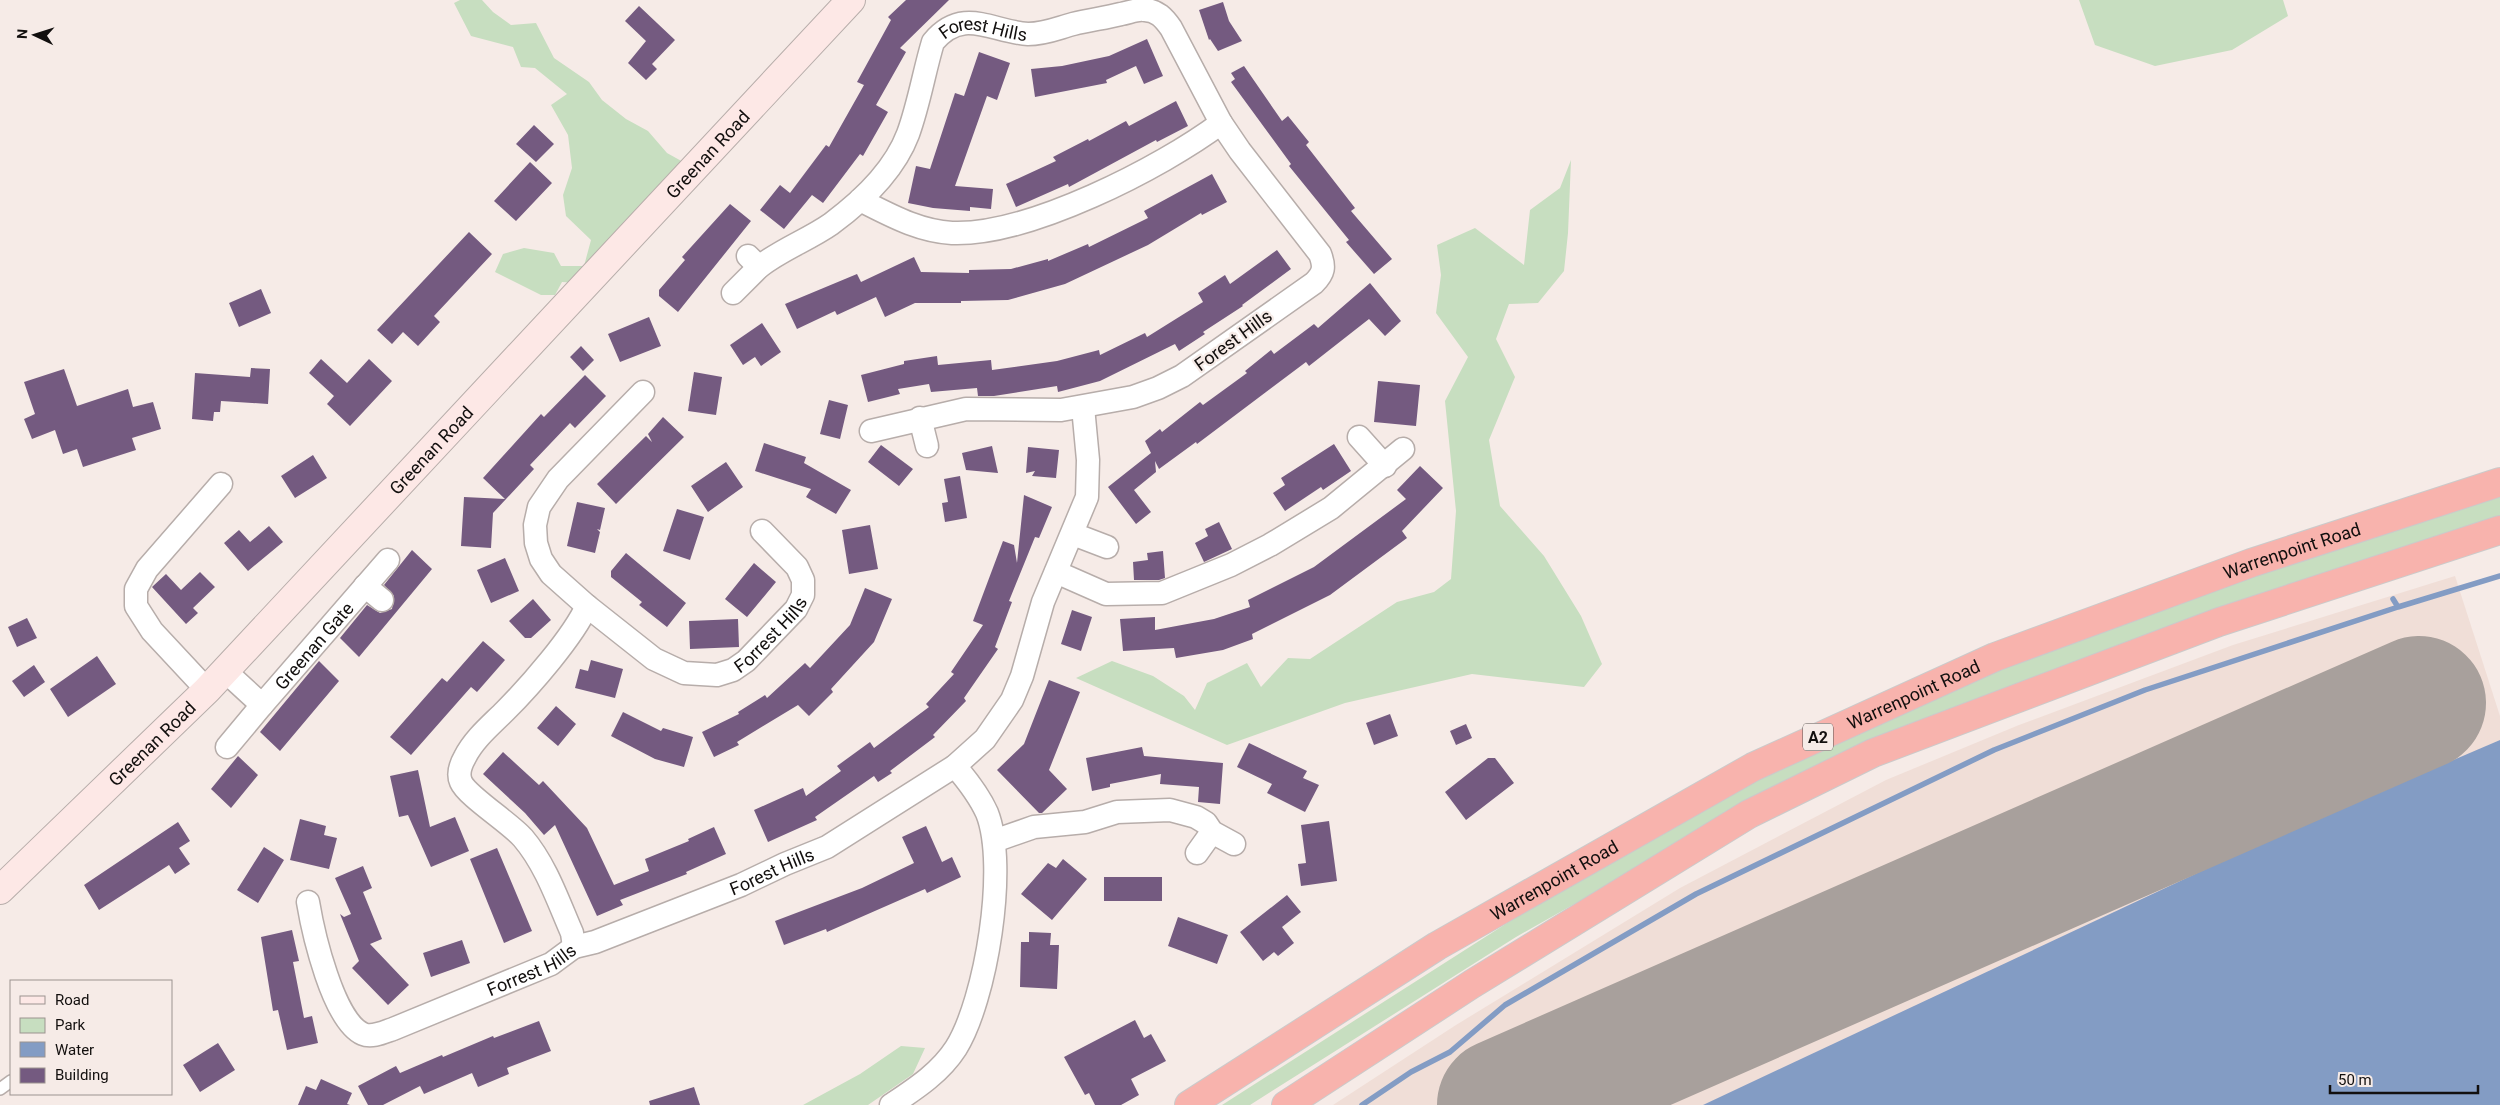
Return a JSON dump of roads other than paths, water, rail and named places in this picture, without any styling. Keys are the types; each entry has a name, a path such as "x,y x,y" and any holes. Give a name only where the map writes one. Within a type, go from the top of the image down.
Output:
{"highway":[{"name":"Warrenpoint Road","path":"1190,1105 1437,946 1753,767 1995,657 2251,563 2500,482"},
{"name":"A2","path":"1286,1105 1472,984 1749,814 1873,753 2220,622 2500,530"}],"street":[{"name":"Greenan Road","path":"0,890 216,680 851,0"},
{"name":"Forest Hills","path":"574,947 595,942 741,885 827,847 955,766 985,739 1012,700 1022,676 1044,602 1087,497 1089,478 1083,408 1133,397 1182,376 1314,283 1322,275 1325,265 1320,254 1221,124 1171,28 1156,6 1073,24 1048,32 1028,34 973,23 957,24 943,30 933,42 913,117 900,151 883,175 860,200 816,234 776,254 753,261 733,293"},
{"path":"860,200 897,219 932,230 953,233 997,228 1062,209 1090,197 1198,140 1221,124"},
{"name":"Forrest Hills","path":"643,392 558,479 539,507 535,525 536,543 541,559 550,574 640,649 668,667 700,676 717,675 733,670 772,636 796,609 803,595 803,580 797,567 762,531"},
{"path":"871,431 920,418 966,409 1041,411 1083,408"},
{"path":"920,418 927,446"},
{"path":"1359,437 1385,466"},
{"path":"1056,572 1106,594 1162,593 1231,565 1270,545 1331,508 1385,466 1403,449"},
{"name":"Greenan Gate","path":"221,484 147,569 136,589 136,606 152,631 216,680 262,705"},
{"path":"1073,534 1107,547"},
{"name":"Greenan Gate","path":"227,747 262,705 374,593 388,560"},
{"name":"Forrest Hills","path":"308,902 321,957 334,995 350,1022 364,1034 378,1034 393,1029 551,964 574,947 572,933 534,853 511,826 470,793 461,783 459,769 465,755 476,741 519,696 576,627 587,606"},
{"path":"891,1105 940,1068 955,1049 976,1004 993,903 994,842 987,814 980,798 955,766"},
{"path":"994,842 1034,827 1085,822 1117,812 1170,810 1196,817 1206,823 1212,832 1234,844"},
{"path":"1197,853 1212,832"}],"water":[{"path":"2500,740 2500,1105 1703,1105 2274,837"}],"waterway":[{"path":"2393,599 2398,607 2500,576"},
{"path":"1362,1105 1411,1072 1450,1052 1505,1005 1696,894 1994,750 2145,690 2398,607"}]}
